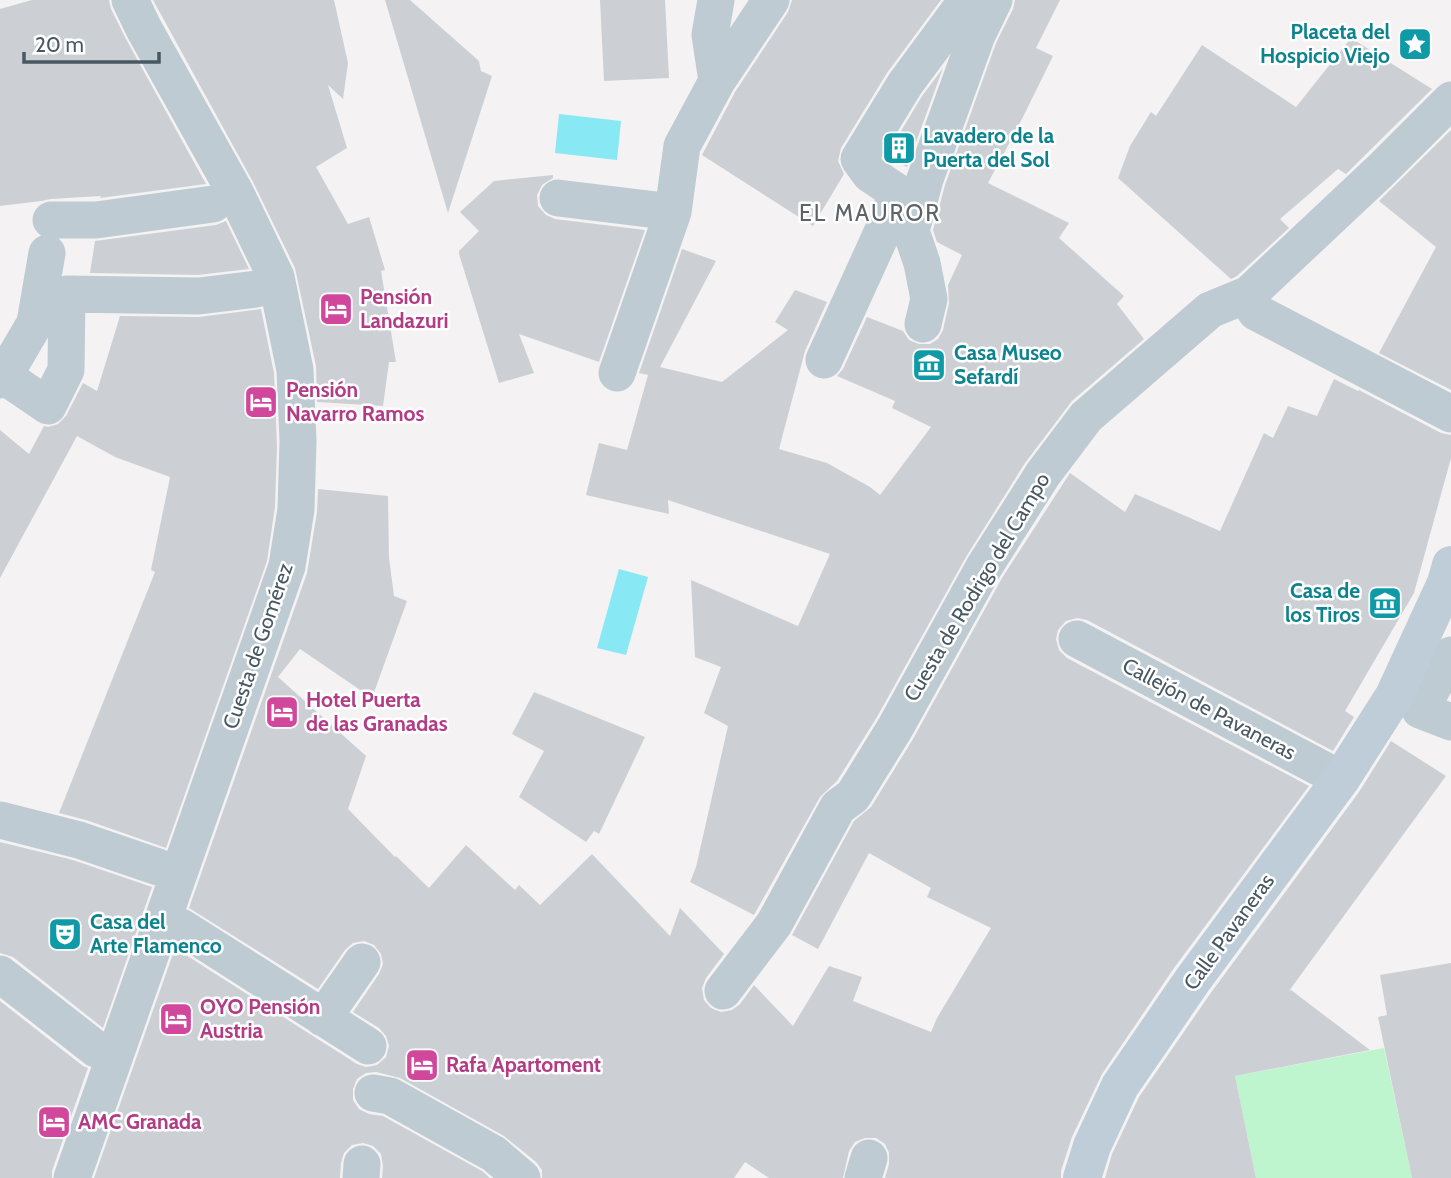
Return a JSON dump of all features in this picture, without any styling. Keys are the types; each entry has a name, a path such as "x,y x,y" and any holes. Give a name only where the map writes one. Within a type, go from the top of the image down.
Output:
{"main road":[{"name":"Calle Pavaneras","path":"1082,1178 1092,1146 1120,1086 1192,981 1341,779 1394,696 1449,574"}],"street":[{"name":"Cuesta de Gomérez","path":"72,1178 287,566 296,509 298,441 295,370 276,277 235,192 130,0"},
{"path":"716,0 710,35 717,82"},
{"path":"617,373 673,212 682,146 717,82 771,0"},
{"path":"824,360 886,224 897,192 870,174 859,159 905,84 967,0"},
{"path":"923,324 929,299 922,263 911,231 925,180 977,35 994,0"},
{"name":"Cuesta de Rodrigo del Campo","path":"723,991 774,924 838,807 853,796 895,728 991,555 1043,474 1086,417 1210,310 1250,294 1380,171 1438,134 1451,100"},
{"path":"558,198 673,212"},
{"path":"57,231 120,217 213,204"},
{"path":"57,231 67,294 66,370 48,406 2,378 35,323 57,231"},
{"path":"67,294 199,296 256,289"},
{"path":"1245,296 1256,312 1451,414"},
{"name":"Callejón de Pavaneras","path":"1077,639 1341,779"},
{"path":"1451,655 1420,710 1451,722"},
{"path":"0,820 79,840 158,867"},
{"path":"181,928 368,1046"},
{"path":"323,1018 362,962"},
{"path":"0,974 96,1049"},
{"path":"373,1093 390,1096 494,1154 522,1178"}],"green space":[{"path":"1384,1048 1412,1178 1256,1178 1235,1076"}],"water":[{"path":"559,114 621,121 617,160 555,153"},
{"path":"619,569 648,577 626,655 597,648"}],"building":[{"path":"32,0 109,0 126,39 206,184 100,198 101,196 51,199 0,206 0,9"},
{"path":"153,0 334,0 348,63 343,99 328,85 347,148 316,167 348,224 369,217 385,270 381,271 396,362 389,362 383,406 317,402 316,366 295,268 253,182"},
{"path":"385,0 410,0 479,61 481,71 492,76 448,213"},
{"path":"600,0 665,0 669,78 604,81"},
{"path":"792,0 941,0 887,73 841,148 838,161 844,174 813,226 702,155 735,92 788,12"},
{"path":"1015,0 1060,0 1036,48 1053,56 988,183 1069,223 1059,238 1124,296 1117,304 1144,339 1072,401 1025,463 966,557 877,717 837,781 820,797 754,915 690,882 696,867 728,726 704,713 721,667 695,657 691,580 798,626 830,554 668,500 669,514 586,495 599,443 627,450 648,375 639,373 682,249 716,261 660,367 722,382 788,330 775,322 795,290 827,302 805,351 779,449 827,463 880,495 931,427 892,408 895,401 837,376 843,369 867,317 903,331 909,340 919,344 930,344 938,339 943,330 949,303 948,285 962,255 937,242 933,230 945,185 996,43"},
{"path":"1351,38 1432,89 1346,174 1338,169 1280,219 1289,228 1237,276 1231,279 1118,178 1130,146 1151,112 1156,116 1202,45 1296,107"},
{"path":"943,68 907,167 886,156 922,96"},
{"path":"1451,130 1451,390 1379,353 1436,247 1379,201"},
{"path":"553,175 553,178 542,185 537,195 538,206 546,215 555,219 645,230 599,362 519,334 534,373 499,383 459,254 479,231 460,212 494,181"},
{"path":"226,221 249,269 198,275 90,273 95,241 216,225"},
{"path":"261,309 274,373 277,446 275,507 267,561 166,848 59,813 155,572 151,570 170,477 115,457 77,436 0,578 0,430 29,454 44,426 58,424 66,416 83,383 97,391 120,316 199,317"},
{"path":"1334,379 1441,433 1451,435 1451,458 1414,593 1345,711 1354,717 1333,751 1087,620 1077,618 1066,621 1058,630 1056,639 1059,650 1067,658 1309,786 1174,968 1102,1074 1072,1137 1061,1178 885,1178 889,1153 885,1144 876,1138 865,1138 855,1142 849,1151 843,1178 769,1178 745,1162 734,1178 542,1178 542,1170 536,1162 504,1136 400,1078 376,1072 366,1073 357,1079 353,1100 359,1109 383,1116 490,1178 382,1178 381,1154 373,1146 363,1143 352,1145 344,1153 340,1178 94,1178 175,948 357,1064 366,1067 377,1065 386,1057 389,1046 386,1036 379,1028 353,1012 383,964 381,954 374,945 364,941 353,943 345,950 318,989 189,908 307,573 318,489 388,496 389,558 394,596 407,601 372,698 300,649 278,677 366,756 348,809 429,888 466,845 515,890 519,885 540,905 592,854 670,936 680,908 724,954 702,988 704,1000 711,1008 721,1012 732,1010 754,985 793,1026 829,966 862,977 853,1001 931,1032 991,928 927,897 931,888 869,853 818,949 792,935 854,821 871,807 913,739 1002,578 1070,473 1125,512 1135,494 1220,531 1264,433 1273,438 1288,406 1317,416"},
{"path":"534,692 645,737 599,834 594,831 586,842 519,797 544,751 512,734"},
{"path":"1391,741 1446,776 1289,991 1370,1050 1235,1076 1256,1178 1105,1178 1112,1154 1139,1097 1210,994 1359,792"},
{"path":"0,842 73,860 152,887 103,1028 13,957 0,953"},
{"path":"1451,963 1451,1178 1412,1178 1378,1017 1387,1015 1380,975"},
{"path":"0,1001 88,1068 52,1171 52,1178 0,1178"}],"place":[{"name":"Placeta del Hospicio Viejo","path":"1415,44"},
{"name":"Lavadero de la Puerta del Sol","path":"899,148"},
{"name":"Pensión Landazuri","path":"336,309"},
{"name":"Casa Museo Sefardí","path":"929,365"},
{"name":"Pensión Navarro Ramos","path":"261,402"},
{"name":"Casa de los Tiros","path":"1385,603"},
{"name":"Hotel Puerta de las Granadas","path":"282,712"},
{"name":"Casa del Arte Flamenco","path":"65,934"},
{"name":"OYO Pensión Austria","path":"176,1019"},
{"name":"Rafa Apartoment","path":"422,1065"},
{"name":"AMC Granada","path":"54,1122"}],"district":[{"name":"EL MAUROR","path":"870,213"}]}
